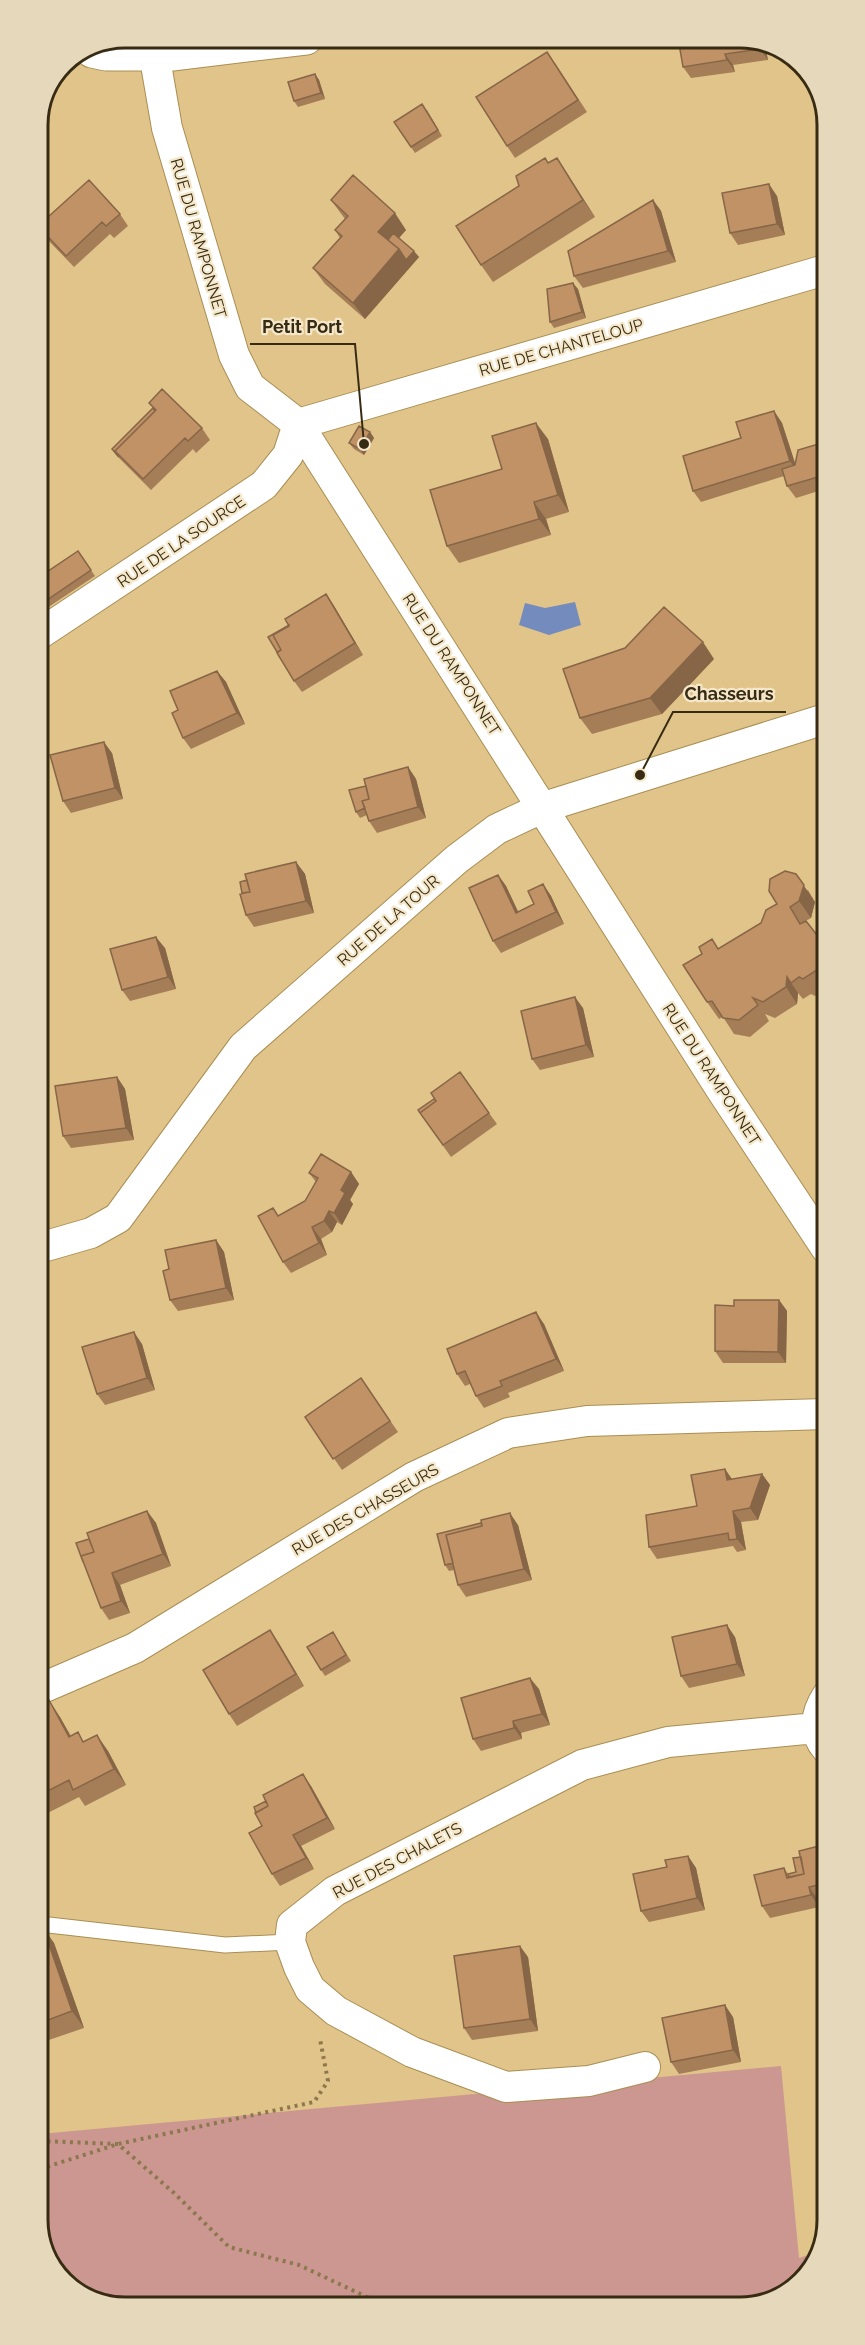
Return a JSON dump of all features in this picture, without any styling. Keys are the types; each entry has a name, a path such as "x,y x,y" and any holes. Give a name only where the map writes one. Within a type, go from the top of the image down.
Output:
{"main road":[{"path":"141,48 154,53"},
{"path":"99,52 198,52 229,48"}],"street":[{"name":"RUE DU RAMPONNET","path":"154,53 167,128 234,356 250,387 298,424 544,807 722,1091 817,1234"},
{"name":"RUE DE CHANTELOUP","path":"298,424 817,272"},
{"name":"RUE DE LA SOURCE","path":"48,628 264,485 288,455 298,424"},
{"name":"RUE DE LA TOUR","path":"48,1245 91,1233 118,1218 243,1047 457,859 497,829 544,807 817,722"},
{"name":"RUE DES CHASSEURS","path":"48,1686 135,1648 414,1476 508,1434 587,1421 817,1414"},
{"name":"RUE DES CHALETS","path":"290,1942 292,1925 335,1891 582,1765 668,1742 817,1738"},
{"path":"290,1942 310,1989 336,2011 412,2052 506,2087 589,2081 645,2067"}],"lane":[{"path":"48,1925 225,1945 290,1942"}],"path":[{"path":"48,2166 118,2144 314,2102 328,2081 320,2039 314,2029"},
{"path":"48,2141 118,2144 174,2193 229,2247 299,2265 367,2297"}],"shaded area":[{"path":"781,2066 799,2258 808,2255 801,2267 783,2284 770,2291 740,2297 120,2297 95,2291 82,2284 67,2271 54,2250 48,2220 48,2133"}],"water":[{"path":"575,602 581,625 549,635 519,625 525,603 545,608"}],"building":[{"path":"680,48 756,50 725,54 727,60 683,67"},
{"path":"547,52 578,100 507,146 476,97"},
{"path":"315,74 321,93 294,101 288,82"},
{"path":"422,104 438,130 411,147 394,122"},
{"path":"545,158 548,163 557,158 583,200 481,265 456,226 519,186 516,176"},
{"path":"353,175 395,213 378,232 399,249 353,303 313,268 342,236 335,230 348,216 331,200"},
{"path":"89,180 120,214 106,226 102,222 66,256 48,237 48,217"},
{"path":"769,184 777,224 730,233 722,193"},
{"path":"653,200 668,251 574,276 568,251"},
{"path":"393,233 414,251 406,260 399,249 388,240"},
{"path":"573,283 582,312 550,322 547,289"},
{"path":"162,389 202,428 188,441 185,438 143,479 115,451 156,410 149,403"},
{"path":"153,408 155,411 115,451 119,457 112,449"},
{"path":"774,411 790,461 693,491 683,456 741,438 736,422"},
{"path":"536,423 558,495 534,502 539,519 447,546 430,490 502,469 492,436"},
{"path":"359,426 370,432 360,449 349,443"},
{"path":"817,444 817,477 787,486 782,469 795,465 798,450"},
{"path":"78,551 91,570 48,599 48,571"},
{"path":"326,594 355,643 294,681 277,653 281,650 273,635 289,626 285,619"},
{"path":"664,607 703,642 650,698 580,718 563,669 625,648"},
{"path":"289,625 273,635 281,650 277,652 268,637"},
{"path":"217,671 237,713 183,738 172,713 178,710 170,691"},
{"path":"104,742 115,788 63,801 50,755"},
{"path":"408,767 418,807 369,821 362,801 369,799 364,779"},
{"path":"366,786 369,799 362,801 365,808 356,812 349,790"},
{"path":"296,862 306,901 246,915 240,894 250,892 245,874"},
{"path":"785,871 796,874 804,885 799,901 790,907 800,924 806,921 817,935 817,970 803,979 799,977 791,983 787,977 786,987 763,1002 753,998 758,1005 739,1020 723,1018 712,1001 707,1002 683,965 702,954 699,947 712,939 718,949 761,923 766,910 777,904 769,891 770,879"},
{"path":"498,875 516,913 534,904 528,891 543,884 556,912 493,941 469,888"},
{"path":"247,880 250,892 242,893 240,882"},
{"path":"156,937 168,977 122,990 110,949"},
{"path":"575,997 586,1045 532,1059 521,1011"},
{"path":"460,1072 489,1113 443,1145 420,1113 436,1101 431,1093"},
{"path":"117,1077 126,1128 63,1136 55,1086"},
{"path":"434,1099 436,1101 420,1113 418,1110"},
{"path":"321,1154 351,1172 341,1190 345,1193 334,1213 329,1211 324,1221 312,1227 319,1243 283,1262 258,1216 273,1208 278,1216 305,1201 318,1178 309,1173"},
{"path":"216,1240 226,1288 170,1300 163,1271 169,1269 165,1250"},
{"path":"734,1300 779,1300 778,1352 715,1351 715,1305 734,1306"},
{"path":"536,1312 556,1359 500,1381 502,1386 476,1396 465,1371 457,1374 447,1349"},
{"path":"134,1332 147,1378 97,1394 82,1347"},
{"path":"361,1378 390,1421 333,1459 305,1417"},
{"path":"725,1469 727,1480 762,1474 750,1508 733,1511 737,1539 729,1540 728,1533 649,1547 646,1515 697,1506 691,1475"},
{"path":"147,1511 163,1554 112,1573 121,1601 101,1608 81,1556 94,1552 87,1533"},
{"path":"510,1513 524,1569 458,1585 446,1535 482,1526 481,1520"},
{"path":"481,1523 482,1526 446,1535 453,1563 445,1565 437,1534"},
{"path":"89,1539 94,1552 81,1556 83,1562 76,1543"},
{"path":"727,1625 737,1664 681,1676 672,1637"},
{"path":"270,1630 296,1674 229,1714 203,1670"},
{"path":"333,1632 346,1655 321,1670 307,1647"},
{"path":"530,1678 542,1714 513,1721 514,1728 473,1739 461,1698"},
{"path":"48,1701 69,1737 78,1732 83,1742 97,1735 114,1769 73,1790 69,1780 48,1791"},
{"path":"303,1774 327,1818 293,1835 306,1858 272,1874 249,1833 262,1826 255,1813 268,1806 263,1795"},
{"path":"266,1801 268,1806 256,1813 254,1807"},
{"path":"817,1846 817,1885 809,1887 811,1895 762,1906 754,1875 784,1868 787,1878 804,1874 799,1851"},
{"path":"688,1856 697,1898 641,1911 633,1874 667,1867 665,1860"},
{"path":"801,1857 804,1874 789,1877 788,1874 796,1872 793,1858"},
{"path":"48,1941 72,2011 48,2020"},
{"path":"520,1946 530,2019 464,2028 454,1956"},
{"path":"725,2005 733,2050 671,2062 662,2018"}],"place":[{"name":"Petit Port","path":"364,444"},
{"name":"Chasseurs","path":"640,775"}]}
